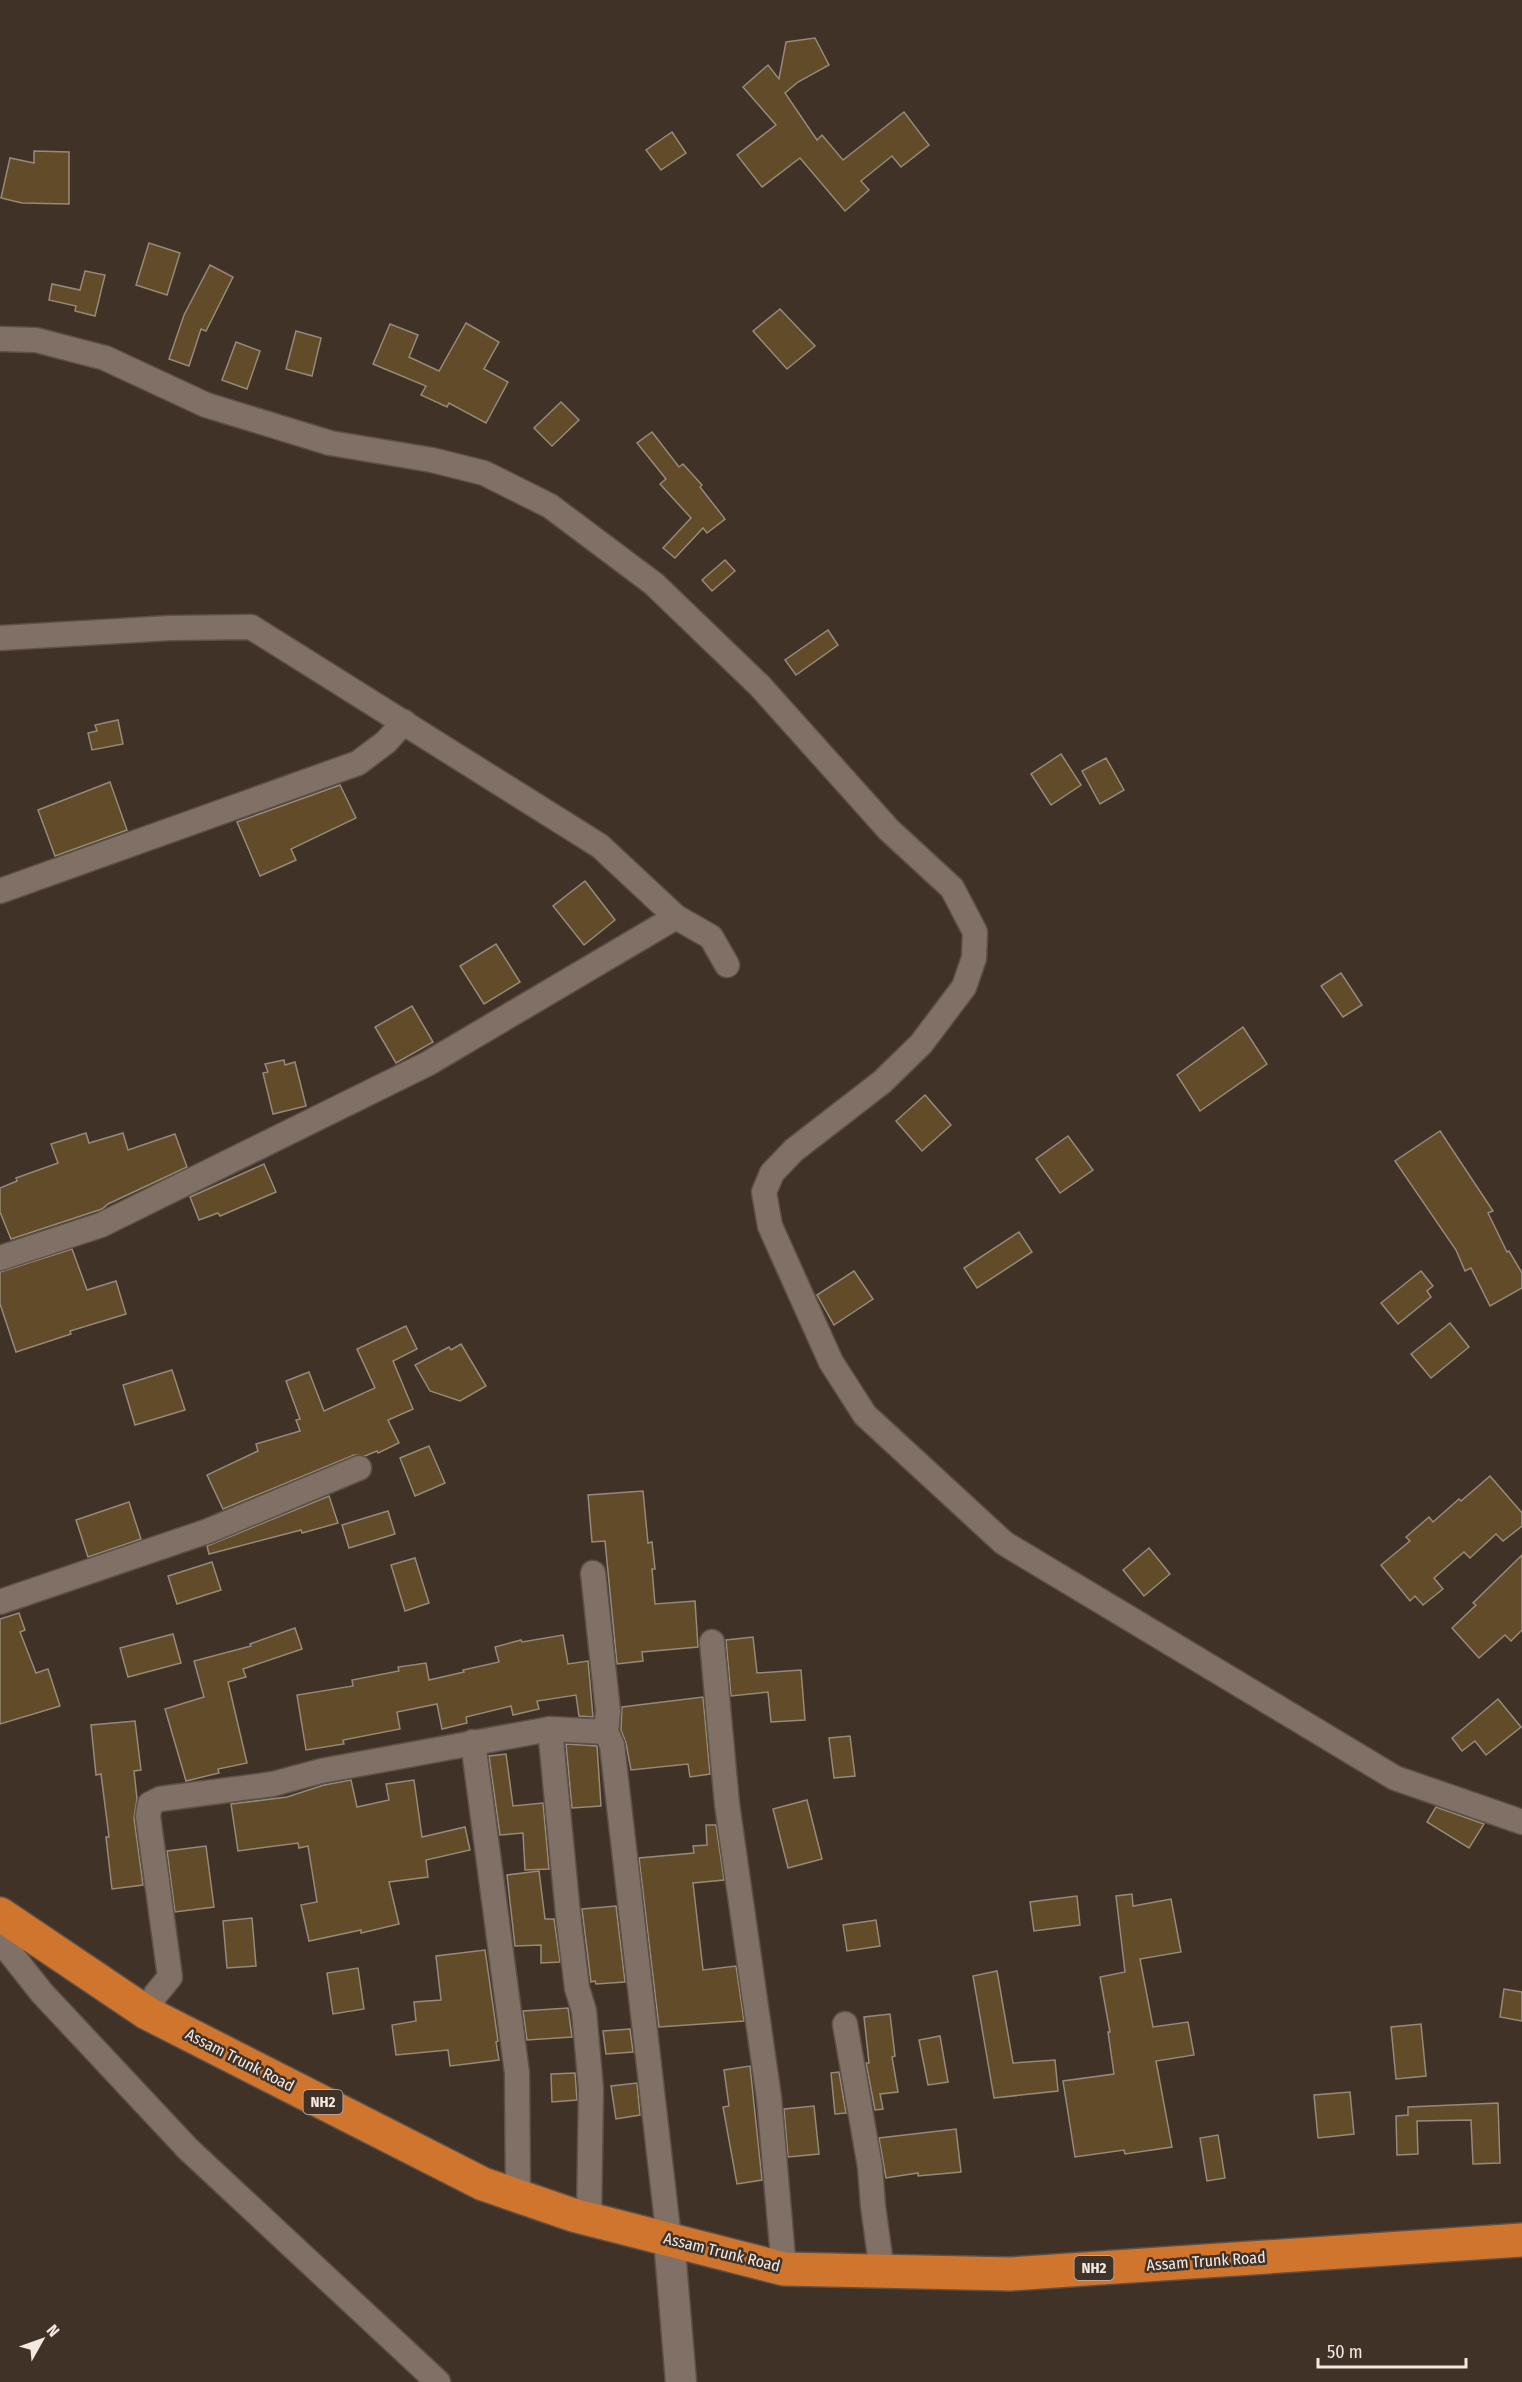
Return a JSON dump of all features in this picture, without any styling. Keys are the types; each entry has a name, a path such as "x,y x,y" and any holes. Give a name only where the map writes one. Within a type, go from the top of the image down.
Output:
{"highway":[{"name":"Assam Trunk Road","path":"0,1914 147,2013 483,2184 589,2219 784,2269 1010,2274 1522,2240"}],"street":[{"path":"0,339 36,340 105,358 206,405 330,443 432,460 484,474 550,506 654,584 760,686 889,830 952,888 975,932 974,958 964,987 921,1044 882,1082 794,1150 772,1173 764,1192 770,1226 831,1362 866,1415 1004,1544 1395,1778 1522,1822"},
{"path":"0,638 170,628 251,627 600,846 676,918 711,937 727,965"},
{"path":"0,891 358,763 386,742 404,722"},
{"path":"0,1258 101,1225 427,1064 676,918"},
{"path":"0,1602 208,1531 359,1468"},
{"path":"593,1574 608,1711 606,1732 612,1745 669,2239 681,2382"},
{"path":"712,1642 727,1804 769,2098 784,2269"},
{"path":"147,2013 156,1994 170,1977 148,1816 150,1804 160,1799 273,1784 321,1771 550,1729 606,1732"},
{"path":"550,1729 568,1914 577,1988 584,2011 591,2090 589,2219"},
{"path":"473,1742 517,2073 518,2196"},
{"path":"0,1940 42,1993 188,2149 438,2382"},
{"path":"845,2024 870,2167 882,2271"}],"building":[{"path":"815,38 829,65 798,82 785,93 817,140 822,135 843,160 904,112 929,145 901,167 892,156 861,181 869,190 845,211 800,158 762,187 737,155 776,125 743,87 768,65 779,79 786,42"},
{"path":"672,132 686,153 661,170 646,150"},
{"path":"34,151 69,152 69,204 22,203 1,198 10,158 34,163"},
{"path":"149,243 180,253 167,295 136,285"},
{"path":"210,265 233,277 206,331 201,329 189,366 169,359 184,315"},
{"path":"85,271 105,275 95,316 75,311 76,306 49,300 52,284 80,290"},
{"path":"780,309 815,346 787,369 753,331"},
{"path":"466,323 499,342 484,369 508,382 486,423 449,403 447,407 421,395 426,386 373,364 390,324 418,335 409,357 439,371"},
{"path":"296,331 321,338 312,376 286,369"},
{"path":"236,342 260,351 247,389 222,380"},
{"path":"561,402 579,420 552,446 534,428"},
{"path":"652,432 679,467 683,464 702,485 700,487 725,519 707,533 703,528 675,558 663,548 691,518 660,484 666,479 637,443"},
{"path":"725,560 735,571 712,591 702,580"},
{"path":"828,630 838,645 796,675 785,660"},
{"path":"118,720 123,744 92,750 88,733 97,731 95,725"},
{"path":"1061,754 1081,785 1051,805 1031,774"},
{"path":"1106,758 1124,790 1100,804 1082,771"},
{"path":"110,782 127,830 55,856 38,810"},
{"path":"340,785 356,818 291,849 296,860 260,876 237,822"},
{"path":"585,881 615,920 584,945 553,906"},
{"path":"496,944 520,982 484,1004 460,966"},
{"path":"1341,973 1362,1005 1343,1017 1321,986"},
{"path":"412,1006 433,1042 396,1063 375,1027"},
{"path":"1243,1027 1267,1064 1200,1111 1177,1075"},
{"path":"284,1060 285,1065 295,1062 306,1106 273,1114 263,1073 268,1072 265,1064"},
{"path":"925,1095 951,1125 922,1151 896,1121"},
{"path":"1440,1131 1493,1211 1488,1213 1507,1252 1509,1251 1522,1273 1522,1288 1490,1306 1471,1268 1465,1271 1456,1250 1395,1161"},
{"path":"86,1133 89,1143 123,1133 128,1150 175,1134 187,1167 108,1204 102,1209 11,1239 0,1212 0,1188 17,1181 16,1178 58,1163 51,1144"},
{"path":"1068,1136 1093,1170 1060,1193 1036,1159"},
{"path":"264,1164 276,1192 220,1216 218,1213 199,1220 190,1197"},
{"path":"1019,1232 1032,1252 977,1288 964,1268"},
{"path":"72,1249 87,1290 116,1281 126,1314 70,1331 71,1334 16,1352 0,1304 0,1272"},
{"path":"854,1271 873,1299 834,1325 817,1295"},
{"path":"1421,1271 1433,1286 1427,1291 1431,1297 1398,1324 1381,1303"},
{"path":"1450,1323 1469,1347 1431,1378 1411,1354"},
{"path":"406,1326 417,1349 393,1361 413,1409 388,1420 399,1443 378,1453 377,1451 365,1456 354,1455 223,1509 207,1475 258,1451 256,1444 300,1431 296,1420 300,1419 286,1381 309,1372 324,1411 375,1388 357,1349"},
{"path":"461,1344 486,1386 460,1401 430,1391 415,1365 449,1347 451,1350"},
{"path":"172,1370 185,1410 135,1425 123,1385"},
{"path":"429,1446 445,1483 415,1496 400,1458"},
{"path":"1490,1476 1522,1513 1522,1526 1503,1541 1496,1534 1470,1558 1464,1552 1434,1578 1443,1589 1423,1605 1415,1596 1410,1601 1381,1565 1410,1541 1406,1537 1429,1517 1433,1522"},
{"path":"643,1491 648,1543 652,1542 655,1569 652,1569 655,1604 695,1601 698,1647 642,1652 643,1661 617,1664 605,1541 592,1542 588,1495"},
{"path":"329,1496 338,1523 302,1533 301,1530 209,1554 207,1546"},
{"path":"129,1502 141,1539 88,1557 76,1520"},
{"path":"388,1511 395,1534 349,1548 342,1525"},
{"path":"1149,1548 1170,1574 1144,1596 1123,1570"},
{"path":"1522,1555 1522,1630 1511,1641 1505,1635 1479,1658 1452,1628 1476,1605 1473,1603"},
{"path":"415,1558 429,1603 405,1611 391,1565"},
{"path":"212,1562 221,1590 177,1604 168,1576"},
{"path":"19,1613 25,1630 20,1632 36,1673 48,1669 60,1706 0,1724 0,1619"},
{"path":"295,1628 302,1649 243,1669 246,1677 228,1682 247,1763 218,1769 219,1773 186,1781 165,1709 204,1697 194,1661 251,1646 250,1644"},
{"path":"173,1634 181,1663 128,1677 120,1648"},
{"path":"563,1635 568,1664 588,1661 593,1717 579,1716 576,1695 537,1701 539,1709 513,1715 511,1706 466,1717 467,1723 442,1729 437,1704 397,1712 400,1729 343,1740 344,1744 306,1750 297,1695 353,1686 352,1680 399,1671 398,1667 426,1663 429,1680 499,1662 495,1647 521,1640 522,1642"},
{"path":"753,1637 757,1673 801,1670 805,1720 771,1722 768,1692 731,1696 726,1640"},
{"path":"703,1697 710,1774 690,1777 688,1764 631,1770 621,1730 622,1707"},
{"path":"1498,1699 1521,1727 1486,1755 1475,1741 1462,1751 1452,1738"},
{"path":"135,1721 141,1770 134,1771 137,1799 134,1818 143,1885 112,1889 106,1837 109,1837 101,1774 96,1775 91,1725"},
{"path":"850,1736 855,1776 834,1778 829,1738"},
{"path":"566,1744 597,1746 601,1806 572,1808"},
{"path":"506,1754 513,1806 543,1803 549,1869 525,1870 523,1833 500,1835 489,1756"},
{"path":"351,1780 357,1807 389,1800 386,1784 414,1780 422,1837 465,1827 470,1850 426,1860 428,1877 389,1882 399,1924 309,1941 301,1905 317,1902 308,1846 299,1848 298,1843 238,1851 231,1804 287,1797 324,1785"},
{"path":"807,1800 822,1859 788,1868 773,1809"},
{"path":"1436,1807 1484,1824 1469,1848 1427,1822"},
{"path":"706,1825 716,1825 724,1880 693,1883 703,1970 736,1966 744,2021 659,2027 639,1858 694,1853 693,1846 707,1845"},
{"path":"206,1846 214,1907 175,1912 167,1851"},
{"path":"539,1871 545,1919 554,1919 560,1962 541,1963 541,1945 515,1946 507,1875"},
{"path":"1132,1894 1133,1906 1171,1899 1181,1952 1140,1959 1153,2027 1188,2022 1194,2055 1156,2061 1172,2147 1125,2154 1124,2150 1075,2157 1063,2081 1114,2074 1108,2032 1110,2032 1100,1977 1125,1972 1116,1896"},
{"path":"1077,1896 1080,1925 1034,1931 1030,1902"},
{"path":"616,1906 625,1982 596,1984 595,1981 591,1982 582,1909"},
{"path":"252,1918 256,1966 227,1968 223,1921"},
{"path":"876,1920 880,1946 847,1951 843,1925"},
{"path":"485,1950 499,2060 450,2066 448,2050 396,2055 392,2025 416,2021 414,2002 441,2000 436,1956"},
{"path":"358,1968 364,2009 333,2014 327,1973"},
{"path":"997,1971 1013,2063 1055,2060 1058,2091 994,2098 973,1976"},
{"path":"1504,1989 1522,1992 1522,2021 1500,2017"},
{"path":"568,2008 572,2037 527,2040 523,2011"},
{"path":"890,2014 895,2056 892,2057 898,2092 880,2094 883,2109 875,2110 866,2063 869,2063 864,2017"},
{"path":"1421,2024 1426,2076 1396,2079 1391,2027"},
{"path":"630,2029 633,2052 606,2054 603,2031"},
{"path":"940,2036 948,2082 928,2085 919,2040"},
{"path":"750,2066 762,2180 737,2184 723,2107 729,2106 724,2070"},
{"path":"839,2072 846,2113 835,2114 831,2073"},
{"path":"575,2073 577,2100 552,2102 551,2074"},
{"path":"637,2083 640,2115 616,2119 611,2086"},
{"path":"1350,2092 1354,2134 1318,2138 1314,2095"},
{"path":"1498,2103 1500,2163 1473,2164 1471,2120 1417,2121 1418,2154 1397,2155 1396,2116 1408,2115 1408,2107"},
{"path":"814,2106 819,2154 788,2157 784,2109"},
{"path":"956,2129 961,2172 918,2176 918,2173 886,2178 879,2138"},
{"path":"1218,2135 1225,2178 1207,2181 1200,2138"}]}
